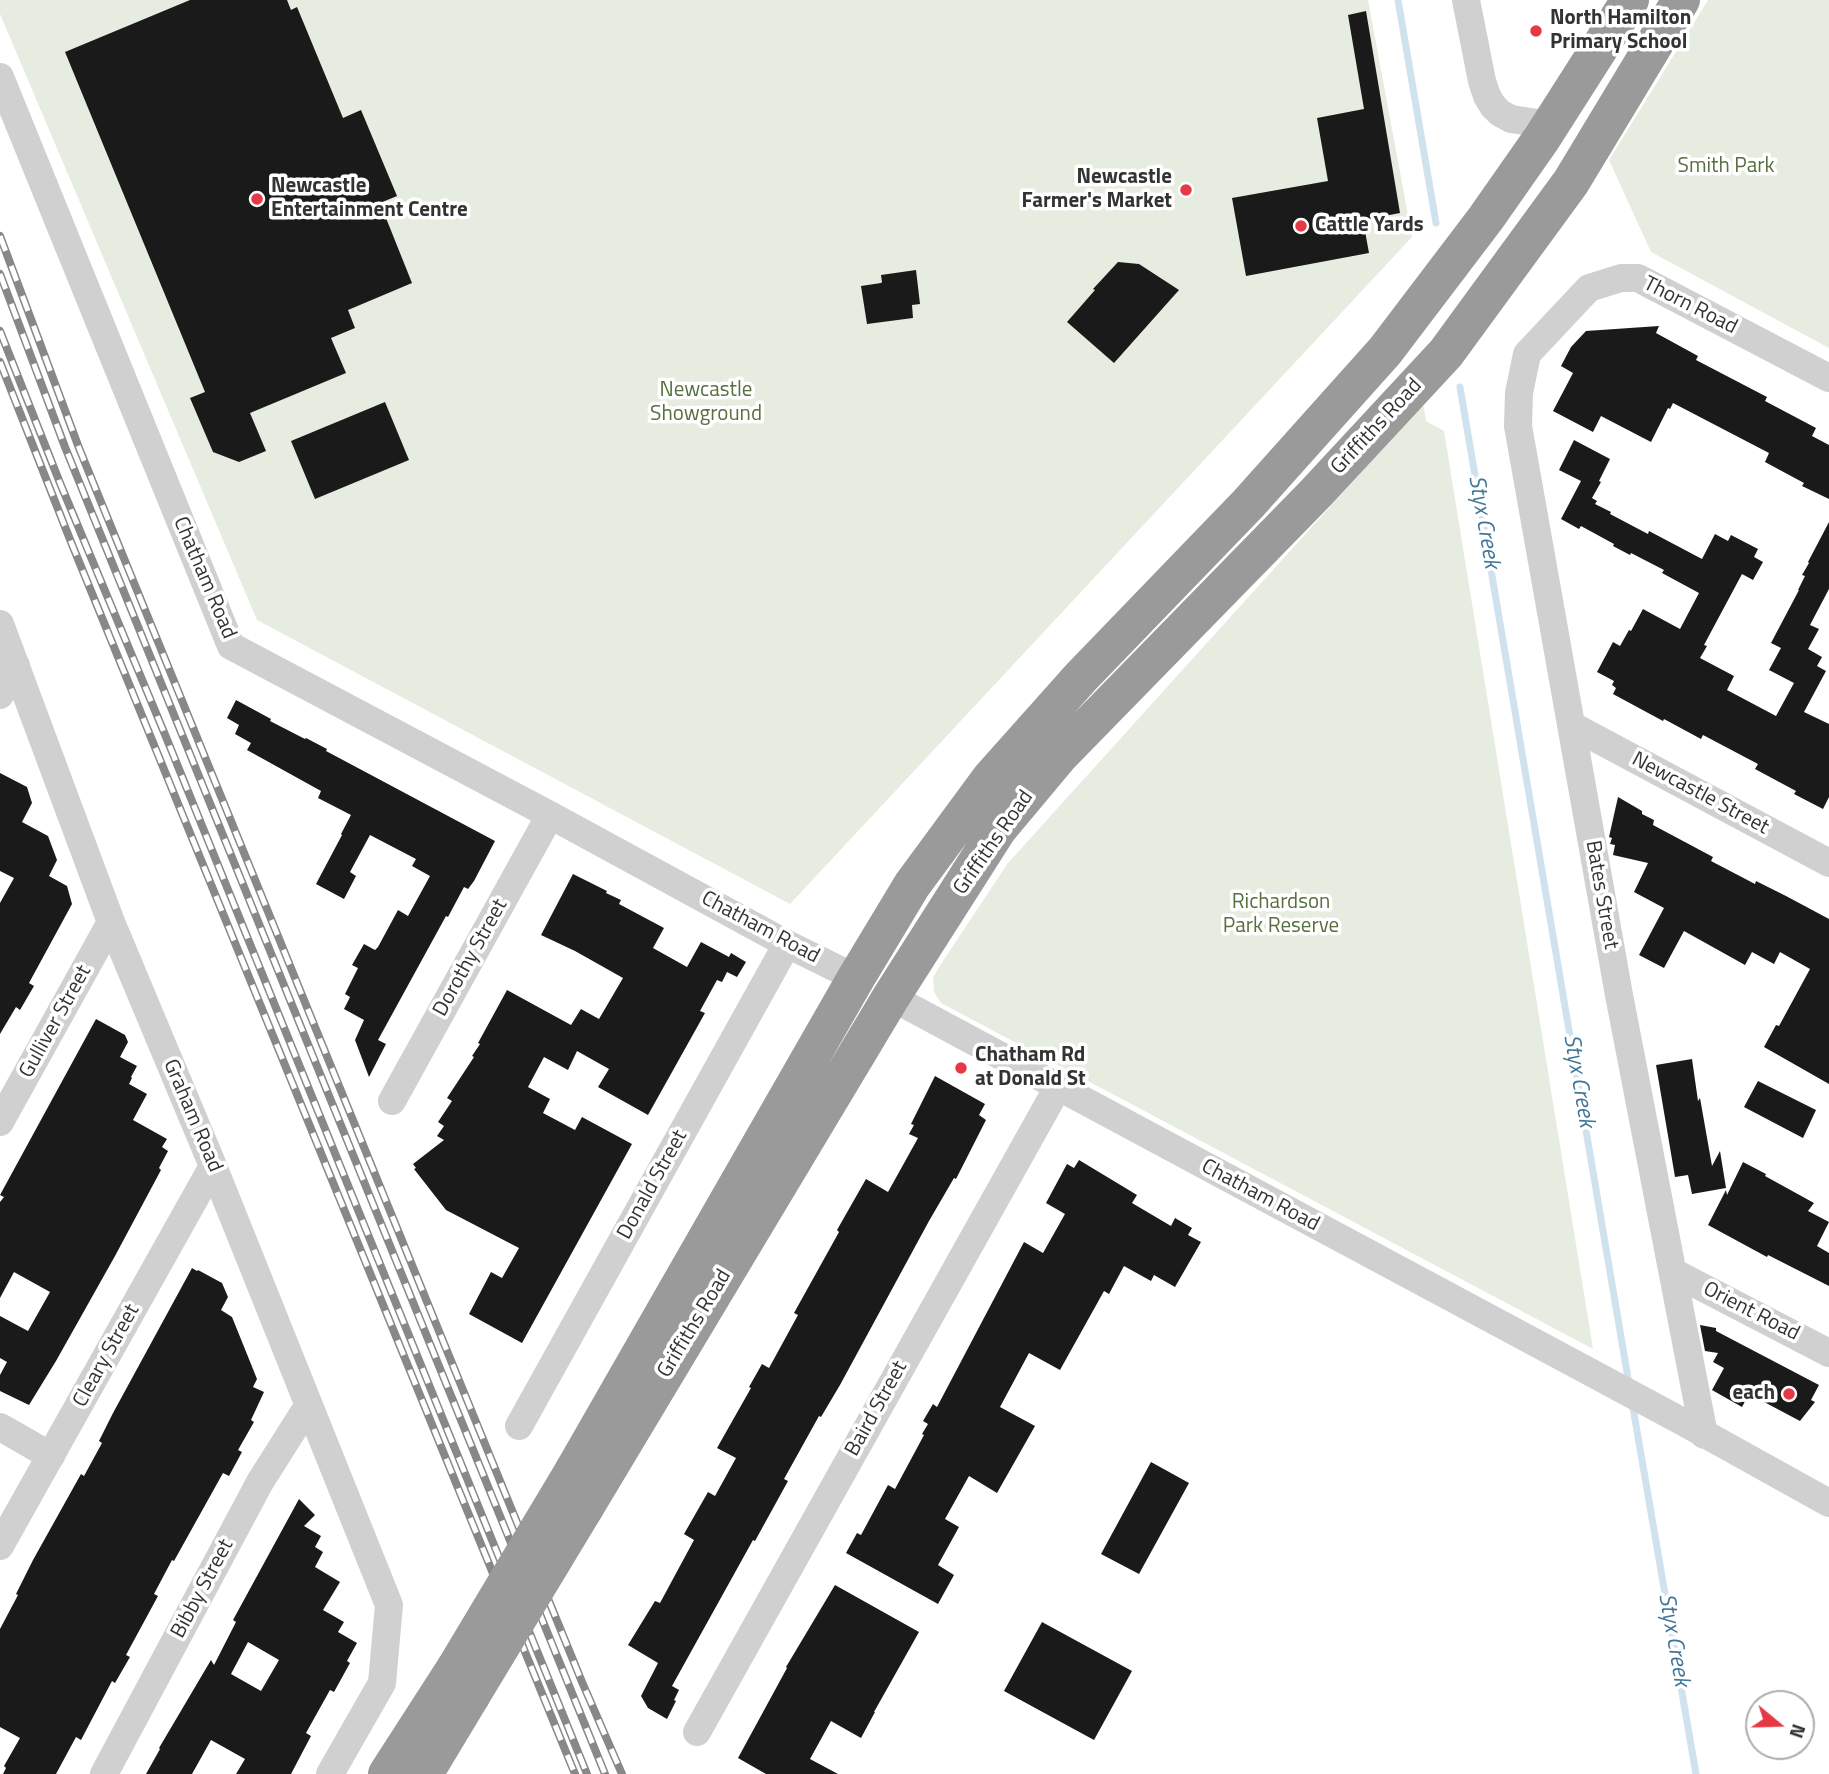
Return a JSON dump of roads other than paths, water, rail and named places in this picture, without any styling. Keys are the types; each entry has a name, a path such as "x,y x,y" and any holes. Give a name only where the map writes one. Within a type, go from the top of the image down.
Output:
{"highway":[{"name":"Griffiths Road","path":"424,1774 463,1682 574,1470 912,885 990,779 1081,677 1248,504 1396,337 1552,125 1630,0"},
{"name":"Griffiths Road","path":"387,1774 463,1682 584,1509 891,997 998,829 1059,756 1316,493 1446,353 1572,181 1681,0"},
{"path":"1396,337 1420,381"},
{"name":"Chatham Road","path":"856,978 891,997"}],"street":[{"path":"1466,0 1475,51 1487,96 1500,113 1511,119 1552,125"},
{"name":"Chatham Road","path":"0,77 230,646 787,944 856,978"},
{"name":"Thorn Road","path":"1527,354 1589,288 1621,278 1638,278 1829,378"},
{"name":"Bates Street","path":"1527,354 1519,393 1518,426 1619,995 1673,1272 1695,1429"},
{"name":"Graham Road","path":"0,624 111,922 213,1166 389,1605 382,1683 330,1774"},
{"path":"0,695 16,665"},
{"name":"Newcastle Street","path":"1571,725 1829,863"},
{"name":"Dorothy Street","path":"392,1101 550,815"},
{"name":"Gulliver Street","path":"0,1122 111,922"},
{"name":"Donald Street","path":"519,1426 787,944"},
{"name":"Chatham Road","path":"891,997 1829,1503"},
{"name":"Baird Street","path":"697,1732 1058,1087"},
{"name":"Cleary Street","path":"0,1546 213,1166"},
{"name":"Orient Road","path":"1673,1272 1829,1353"},
{"name":"Bibby Street","path":"104,1774 260,1482 308,1406"},
{"path":"0,1427 51,1456"}],"waterway":[{"name":"Styx Creek","path":"1398,0 1436,223"},
{"name":"Styx Creek","path":"1460,387 1629,1384"},
{"name":"Styx Creek","path":"1632,1402 1696,1774"}],"railway":[{"path":"0,236 79,448 582,1682 622,1774"},
{"path":"0,274 65,447 605,1774"},
{"path":"0,331 587,1774"},
{"path":"0,362 71,542 575,1774"}],"place":[{"name":"North Hamilton Primary School","path":"1536,31"},
{"name":"Newcastle Farmer's Market","path":"1186,190"},
{"name":"Newcastle Entertainment Centre","path":"257,199"},
{"name":"Cattle Yards","path":"1301,226"},
{"name":"Chatham Rd at Donald St","path":"961,1068"},
{"name":"each","path":"1789,1394"}],"park label":[{"name":"Smith Park","path":"1726,167"},
{"name":"Newcastle Showground","path":"706,403"},
{"name":"Richardson Park Reserve","path":"1281,915"}]}
